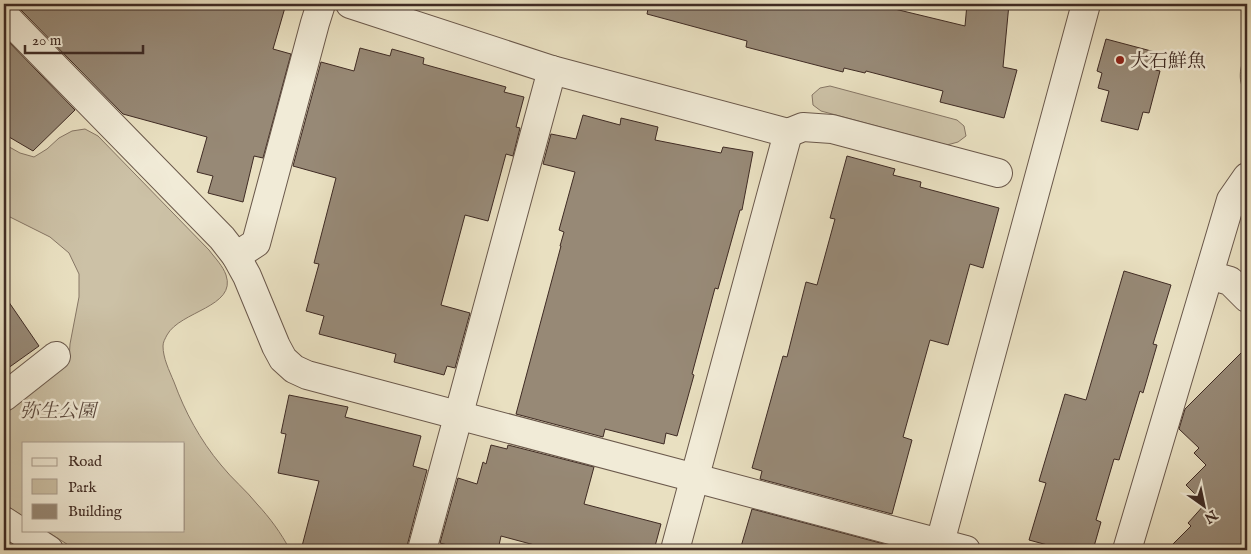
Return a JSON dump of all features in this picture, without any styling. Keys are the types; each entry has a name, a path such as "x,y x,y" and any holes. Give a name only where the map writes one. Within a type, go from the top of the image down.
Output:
{"street":[{"path":"236,256 256,243 321,4"},
{"path":"350,4 552,70 788,133 803,126 832,129 998,173"},
{"path":"939,547 1086,4"},
{"path":"4,15 216,232 236,256 276,346 283,359 294,369 307,375 695,478 939,547 966,550"},
{"path":"422,550 552,70"},
{"path":"675,550 788,133"},
{"path":"1126,550 1231,200 1247,177"},
{"path":"1209,275 1230,282 1247,298"},
{"path":"4,397 56,356"},
{"path":"4,522 49,550"}],"green space":[{"path":"1247,54 1247,94 1240,80 1240,74 1242,63"},
{"path":"830,86 957,120 964,126 966,136 958,142 947,145 821,111 813,105 812,95 820,88"},
{"name":"弥生公園","path":"85,129 98,136 209,250 225,272 227,286 223,294 216,302 174,327 164,342 164,355 183,404 200,436 225,470 271,520 290,550 76,550 48,532 185,532 185,442 22,442 22,516 4,504 4,412 69,360 70,344 79,297 79,274 69,253 50,237 4,214 4,144 20,153 34,157 59,138 72,131"}],"building":[{"path":"23,4 286,4 273,49 291,54 263,158 254,156 243,202 208,193 213,176 197,172 207,137 123,114 21,10"},
{"path":"649,4 874,4 965,26 967,4 1009,4 1003,67 1017,70 1004,118 940,102 943,91 866,71 865,73 844,68 843,72 746,47 747,41 647,14"},
{"path":"5,38 75,110 33,151 4,134"},
{"path":"1106,39 1155,52 1151,69 1160,71 1149,113 1143,112 1138,130 1101,121 1109,91 1098,88 1102,73 1097,71"},
{"path":"360,48 390,56 392,49 424,58 423,64 506,87 504,92 524,97 516,127 520,128 513,156 506,154 488,221 465,215 441,305 470,313 455,368 447,366 444,375 394,362 396,354 319,334 324,316 306,311 319,264 314,263 336,178 293,166 321,62 354,71"},
{"path":"583,115 620,125 621,118 658,127 655,140 721,153 723,147 753,152 742,210 740,210 718,289 715,288 677,436 666,433 664,444 605,429 603,437 516,414 561,246 564,232 559,230 575,172 543,164 551,134 576,139"},
{"path":"847,156 895,169 893,175 921,182 920,187 999,208 983,268 970,264 948,345 930,340 903,437 912,440 892,514 760,479 762,471 752,468 783,356 787,357 806,282 817,285 835,219 830,218"},
{"path":"1124,271 1171,285 1153,344 1157,345 1143,393 1140,391 1119,460 1114,459 1096,520 1101,522 1093,550 1066,550 1029,540 1046,483 1039,481 1065,394 1086,400"},
{"path":"4,295 39,346 4,371"},
{"path":"1247,347 1247,550 1167,550 1191,526 1188,523 1205,504 1186,485 1206,465 1194,453 1199,448 1179,429 1185,409"},
{"path":"289,395 348,407 345,417 421,436 413,466 427,470 407,550 301,550 319,481 278,473 286,434 281,433"},
{"path":"491,445 507,449 508,445 594,467 584,504 661,524 654,550 553,550 501,536 498,550 466,550 440,543 458,478 477,484 483,462 486,464"},
{"path":"752,509 884,544 883,550 740,550"}],"place":[{"name":"大石鮮魚","path":"1120,60"}]}
